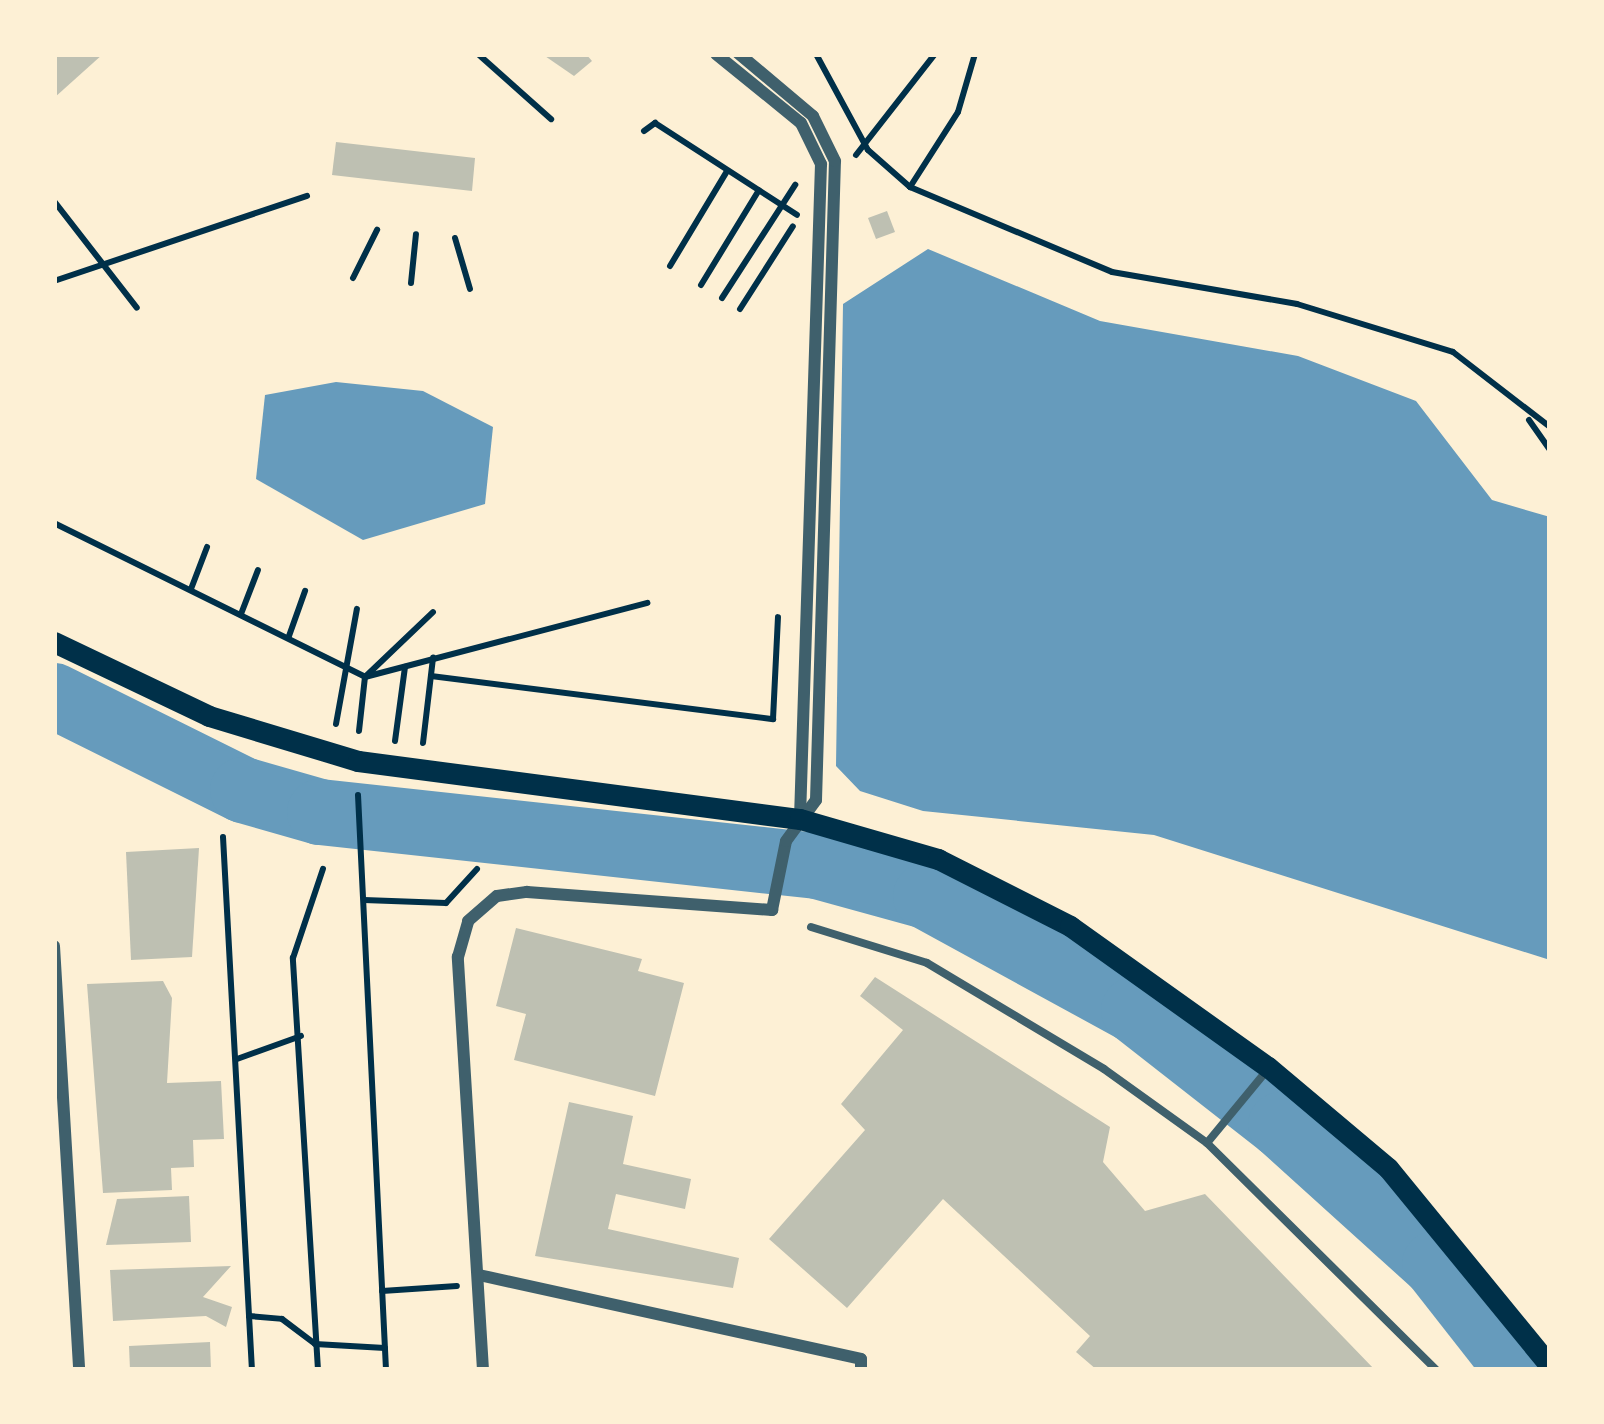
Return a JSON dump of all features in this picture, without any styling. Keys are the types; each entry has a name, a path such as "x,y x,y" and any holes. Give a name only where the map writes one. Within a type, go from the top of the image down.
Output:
{"main road":[{"path":"54,642 209,716 358,761 800,819 938,859 1070,926 1268,1067 1388,1168 1550,1366"}],"street":[{"path":"716,54 801,123 820,164 800,819"},
{"path":"483,1370 458,957 468,921 497,896 527,892 772,910 786,842 816,800 835,161 813,116 739,54"},
{"path":"54,946 79,1370"},
{"path":"479,1275 861,1359 861,1370"}],"lane":[{"path":"811,927 927,962 1208,1143 1436,1370"},
{"path":"1208,1143 1268,1067"}],"path":[{"path":"478,54 550,119"},
{"path":"817,54 868,150 910,187 1112,272 1298,304 1453,352 1527,417 1550,450"},
{"path":"868,150 935,54"},
{"path":"910,187 958,112 975,54"},
{"path":"644,131 655,123 798,216"},
{"path":"722,298 807,166"},
{"path":"670,266 728,171"},
{"path":"700,285 759,190"},
{"path":"54,281 307,196"},
{"path":"54,201 137,308"},
{"path":"796,261 798,216"},
{"path":"740,309 798,216"},
{"path":"353,278 377,230"},
{"path":"411,283 416,234"},
{"path":"455,238 470,289"},
{"path":"1527,417 1550,427"},
{"path":"54,524 364,676 647,603"},
{"path":"191,590 207,547"},
{"path":"241,614 258,570"},
{"path":"289,636 305,591"},
{"path":"431,676 773,719 779,604"},
{"path":"336,726 357,609"},
{"path":"359,731 364,676 433,612"},
{"path":"423,747 434,658"},
{"path":"395,741 405,667"},
{"path":"358,796 386,1370"},
{"path":"223,838 252,1370"},
{"path":"318,1370 293,958 322,868"},
{"path":"364,900 446,903 477,869"},
{"path":"235,1059 301,1036"},
{"path":"382,1291 479,1275"},
{"path":"249,1316 282,1319 315,1345 385,1348"}],"water":[{"path":"928,249 1100,321 1298,356 1416,401 1492,500 1550,517 1550,960 1154,835 923,811 860,791 836,766 843,304"},
{"path":"336,382 423,391 493,427 485,504 363,540 256,479 265,395"}],"building":[{"path":"54,54 103,54 54,98"},
{"path":"542,54 586,54 592,61 574,76"},
{"path":"336,142 475,158 472,191 332,175"},
{"path":"887,211 895,232 876,239 868,218"},
{"path":"199,848 192,957 131,960 126,852"},
{"path":"516,928 642,959 638,971 684,983 655,1096 514,1060 526,1014 496,1006"},
{"path":"875,977 1110,1127 1103,1162 1145,1211 1205,1194 1375,1370 1097,1370 1076,1352 1090,1336 943,1199 847,1308 769,1239 865,1130 841,1104 903,1030 860,996"},
{"path":"163,981 172,998 167,1083 221,1081 224,1139 193,1140 194,1167 171,1168 172,1190 103,1193 87,984"},
{"path":"569,1102 633,1116 623,1164 691,1179 685,1209 616,1194 608,1229 739,1258 733,1288 535,1256"},
{"path":"189,1196 191,1242 106,1245 117,1199"},
{"path":"231,1266 203,1297 232,1307 226,1327 206,1316 113,1321 110,1270"},
{"path":"210,1342 211,1370 130,1370 129,1346"}],"waterway":[{"path":"54,696 243,790 320,812 817,866 926,896 1134,1010 1281,1125 1435,1264 1518,1370"}]}
